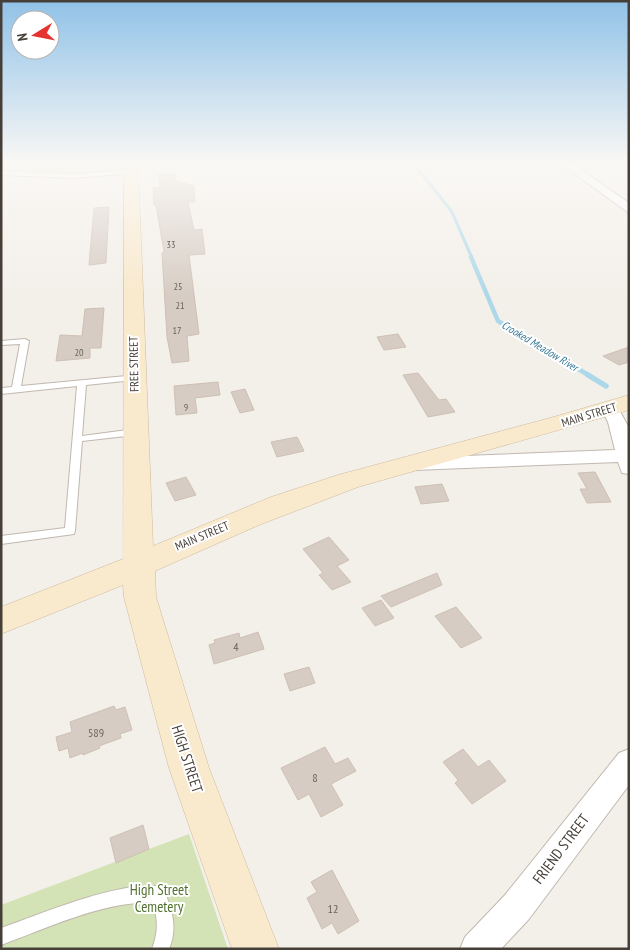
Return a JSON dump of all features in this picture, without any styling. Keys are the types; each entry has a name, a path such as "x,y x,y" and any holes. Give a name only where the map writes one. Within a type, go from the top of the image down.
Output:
{"main road":[{"name":"FREE STREET","path":"132,208 138,565"},
{"name":"MAIN STREET","path":"1,621 70,595 184,543 303,496 408,464 492,443 619,405"},
{"name":"HIGH STREET","path":"138,565 140,597 189,768 256,949"}],"street":[{"path":"619,405 617,418 627,462"},
{"name":"MAIN STREET","path":"492,443 509,457 522,460"},
{"name":"MAIN STREET","path":"408,464 522,460 627,462"},
{"name":"FRIEND STREET","path":"485,944 517,907 629,762"}],"lane":[{"path":"1,343 25,341 16,389"},
{"path":"1,391 134,378"},
{"path":"1,540 70,531 82,383"},
{"path":"78,439 135,432"},
{"path":"1,937 110,899 138,893 156,894 164,908 166,924 165,940 160,949"}],"green space":[{"name":"High Street Cemetery","path":"189,834 228,949 1,949 1,905"}],"building":[{"path":"94,208 109,208 106,263 89,265"},
{"path":"157,208 189,208 194,230 202,229 205,254 189,255 199,334 187,336 189,361 172,363 167,337 162,253 164,252"},
{"path":"104,308 101,348 90,348 90,358 56,361 60,335 82,336 85,309"},
{"path":"398,334 406,347 384,350 377,337"},
{"path":"629,347 629,362 619,365 603,356"},
{"path":"418,373 439,400 446,399 455,412 428,417 403,375"},
{"path":"218,382 220,395 195,398 197,413 176,415 174,386"},
{"path":"245,389 254,410 240,413 231,392"},
{"path":"297,437 304,451 277,457 271,442"},
{"path":"595,472 611,502 587,503 580,489 587,489 578,473"},
{"path":"186,477 196,495 175,501 166,483"},
{"path":"442,484 449,501 421,504 415,487"},
{"path":"329,537 349,560 337,566 351,582 332,590 319,575 323,573 303,549"},
{"path":"437,573 442,585 391,607 381,596"},
{"path":"381,600 394,618 375,626 362,608"},
{"path":"456,607 482,638 461,648 435,616"},
{"path":"258,632 264,649 214,664 209,645 215,643 214,640 239,633 240,638"},
{"path":"309,667 315,683 290,691 284,674"},
{"path":"114,706 116,710 125,707 132,730 120,734 121,738 99,746 100,748 83,755 83,753 70,758 68,748 59,751 56,737 72,732 70,722"},
{"path":"325,747 335,764 348,758 356,771 331,784 343,805 321,817 309,794 298,800 281,768"},
{"path":"463,749 478,767 489,760 506,781 472,804 455,783 458,780 443,762"},
{"path":"143,825 149,849 116,863 110,838"},
{"path":"332,870 359,921 338,934 332,923 322,929 307,898 317,892 311,882"}],"waterway":[{"name":"Crooked Meadow River","path":"449,208 472,258"},
{"name":"Crooked Meadow River","path":"471,257 498,321 590,376"},
{"name":"Crooked Meadow River","path":"588,375 606,386"}]}
